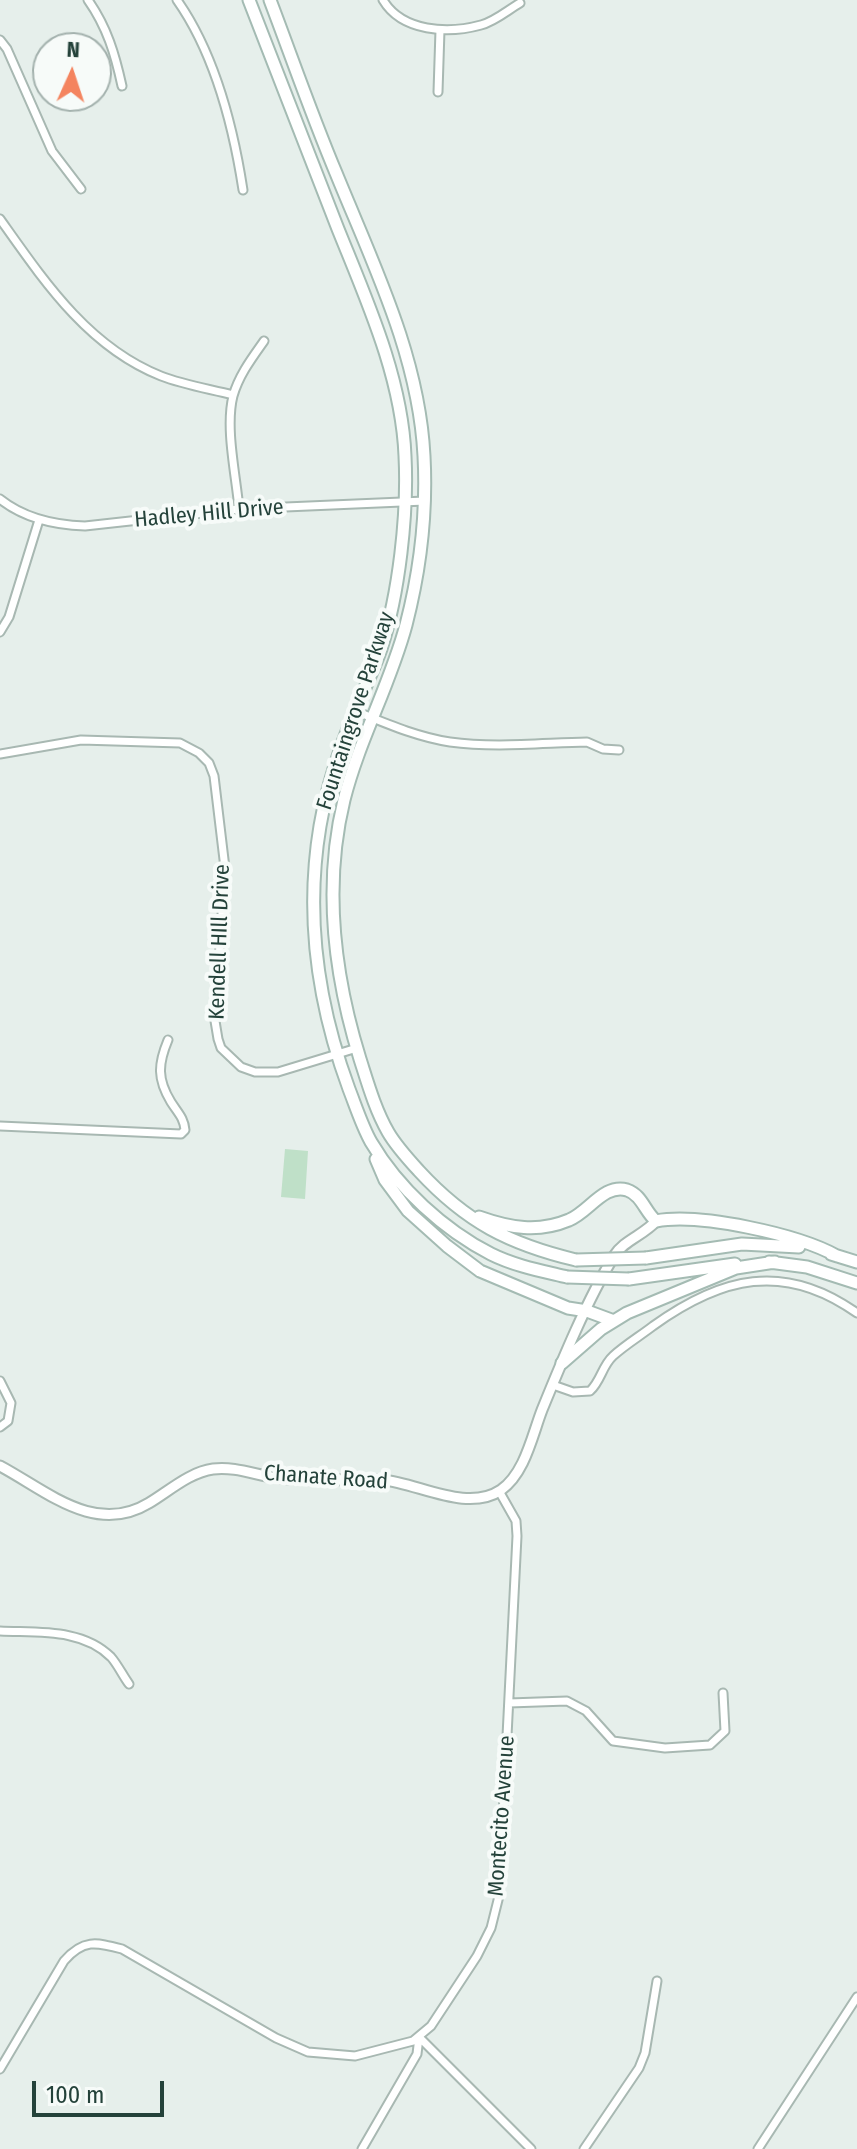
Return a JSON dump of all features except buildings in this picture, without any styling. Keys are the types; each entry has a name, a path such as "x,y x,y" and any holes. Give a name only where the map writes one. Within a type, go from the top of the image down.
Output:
{"main road":[{"name":"Fountaingrove Parkway","path":"249,0 376,323 402,420 406,500 398,570 381,648 329,786 316,862 314,900 316,963 336,1054 369,1139 385,1164 435,1216 493,1255 531,1269 567,1277 629,1279 747,1262 775,1262 807,1267 857,1283"},
{"name":"Fountaingrove Parkway","path":"270,0 334,169 395,317 420,417 425,501 406,625 371,717 344,801 334,865 333,901 341,988 373,1101 388,1134 444,1198 507,1239 536,1251 576,1260 646,1258 742,1244 800,1247 857,1262"},
{"path":"369,1139 385,1180 408,1211 480,1271 571,1309 614,1321"},
{"path":"444,1198 481,1217 511,1227 529,1229 572,1219 604,1194 622,1189 635,1194 648,1215 656,1221 687,1218 748,1229 808,1242 837,1256"},
{"path":"562,1363 627,1313 736,1268 775,1262"}],"street":[{"path":"88,0 114,49 122,86"},
{"path":"177,0 202,42 212,69 234,140 243,190"},
{"path":"383,0 390,12 403,21 440,30 484,25 520,3"},
{"path":"438,92 440,30"},
{"path":"0,40 7,49 52,151 81,189"},
{"path":"0,219 51,292 99,339 128,360 162,377 233,395"},
{"path":"239,509 230,417 233,395 243,371 264,341"},
{"name":"Hadley Hill Drive","path":"0,499 39,520 85,526 239,509 425,501"},
{"path":"0,632 9,617 39,520"},
{"path":"355,711 406,731 449,742 587,742 603,749 619,750"},
{"name":"Kendell HIll Drive","path":"0,754 81,740 180,743 199,753 209,763 214,776 225,868 215,1021 221,1048 241,1067 266,1073 357,1048"},
{"path":"0,1126 181,1134 185,1130 184,1119 165,1089 159,1066 168,1040"},
{"path":"499,1491 520,1465 562,1363 617,1252 656,1221"},
{"path":"553,1385 573,1392 590,1391 609,1360 671,1313 698,1297 751,1280 765,1279 804,1286 857,1313"},
{"path":"0,1381 11,1403 8,1421 0,1427"},
{"name":"Chanate Road","path":"0,1466 63,1503 96,1514 112,1515 137,1509 197,1473 215,1469 304,1480 382,1480 468,1498 499,1491"},
{"name":"Montecito Avenue","path":"0,2069 64,1961 73,1951 91,1944 100,1943 122,1949 276,2038 308,2052 355,2056 372,2054 419,2037 447,2005 491,1928 499,1896 516,1521 499,1491"},
{"path":"0,1631 67,1634 89,1642 111,1658 129,1684"},
{"path":"509,1703 567,1701 586,1711 613,1741 665,1748 710,1745 725,1731 723,1693"},
{"path":"584,2149 639,2068 645,2053 657,1981"},
{"path":"758,2149 857,1997"},
{"path":"362,2149 417,2054 419,2037"},
{"path":"419,2037 531,2149"}],"green space":[{"path":"285,1149 308,1151 305,1199 281,1197"}]}
